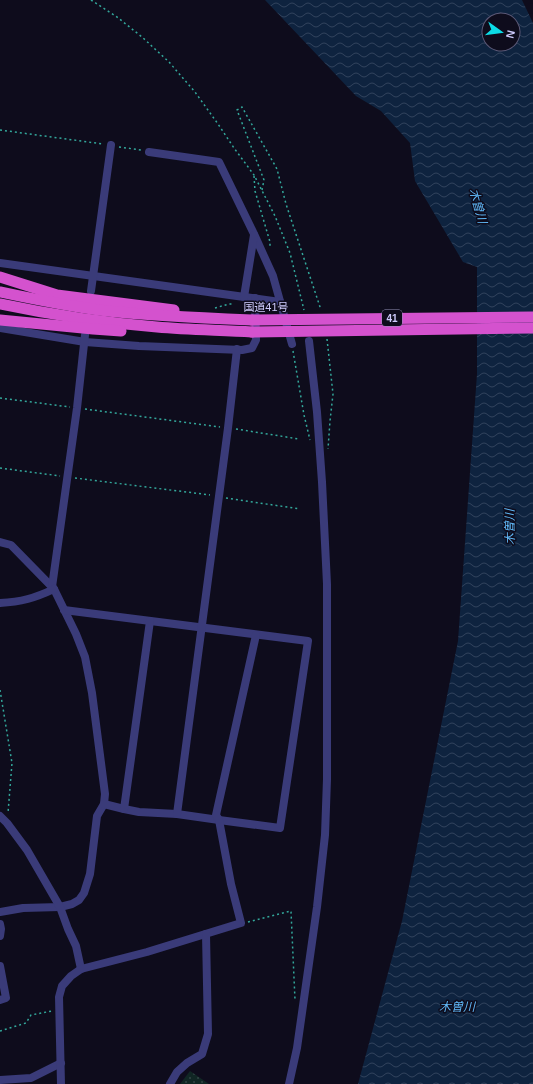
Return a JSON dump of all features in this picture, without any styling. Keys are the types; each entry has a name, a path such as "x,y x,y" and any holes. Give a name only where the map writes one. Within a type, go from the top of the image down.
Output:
{"highway":[{"path":"0,276 58,295 209,314 220,319"},
{"name":"国道41号","path":"0,292 100,310 159,316 220,319 252,320 533,317"},
{"name":"41","path":"0,304 62,316 98,321 158,327 252,332 533,328"},
{"path":"0,320 127,331 158,327"}],"street":[{"path":"91,291 111,146"},
{"path":"149,152 219,162 273,276 292,344"},
{"path":"244,297 254,234"},
{"path":"0,263 280,302"},
{"path":"0,328 139,346 242,350 252,348 256,340 255,298"},
{"path":"53,588 85,339"},
{"path":"289,1084 297,1048 317,907 324,835 327,779 327,576 318,428 309,342"},
{"path":"177,814 237,349"},
{"path":"0,542 11,545 53,588 76,634 85,657 92,693 105,794 104,804 97,816 90,874 84,893 79,900 72,904 60,907 23,908 0,912"},
{"path":"0,603 16,602 40,596 53,588"},
{"path":"64,610 308,641 280,828 177,814 139,812 104,804"},
{"path":"124,809 150,621"},
{"path":"61,1084 59,996 62,986 71,976 81,969 147,952 241,924 231,884 219,820 216,815 256,635"},
{"path":"0,816 7,822 27,850 60,907 76,946 81,969"},
{"path":"0,924 0,936"},
{"path":"170,1084 177,1072 187,1063 202,1054 208,1034 206,934"},
{"path":"0,966 6,998 0,1000"},
{"path":"0,1080 31,1078 61,1063"}],"path":[{"path":"91,0 117,17 142,37 169,62 194,92 254,175 275,216 290,253 304,310"},
{"path":"262,190 264,180 237,110 242,107 277,169 286,204 321,310"},
{"path":"0,130 149,152"},
{"path":"254,175 255,191 270,242 270,249"},
{"path":"326,333 333,394 328,452"},
{"path":"292,344 304,415 311,445"},
{"path":"0,398 228,428 299,439"},
{"path":"0,468 67,478 218,496 300,510"},
{"path":"0,690 12,763 7,822"},
{"path":"241,924 291,912 295,1002"},
{"path":"0,1031 26,1023 31,1015 60,1010"}],"green space":[{"path":"190,1071 209,1084 180,1084"}],"water":[{"name":"木曽川","path":"265,0 522,0 533,23 533,1084 358,1084 402,921 458,641 477,374 477,267 463,262 415,181 410,143 381,111 356,96"}]}
